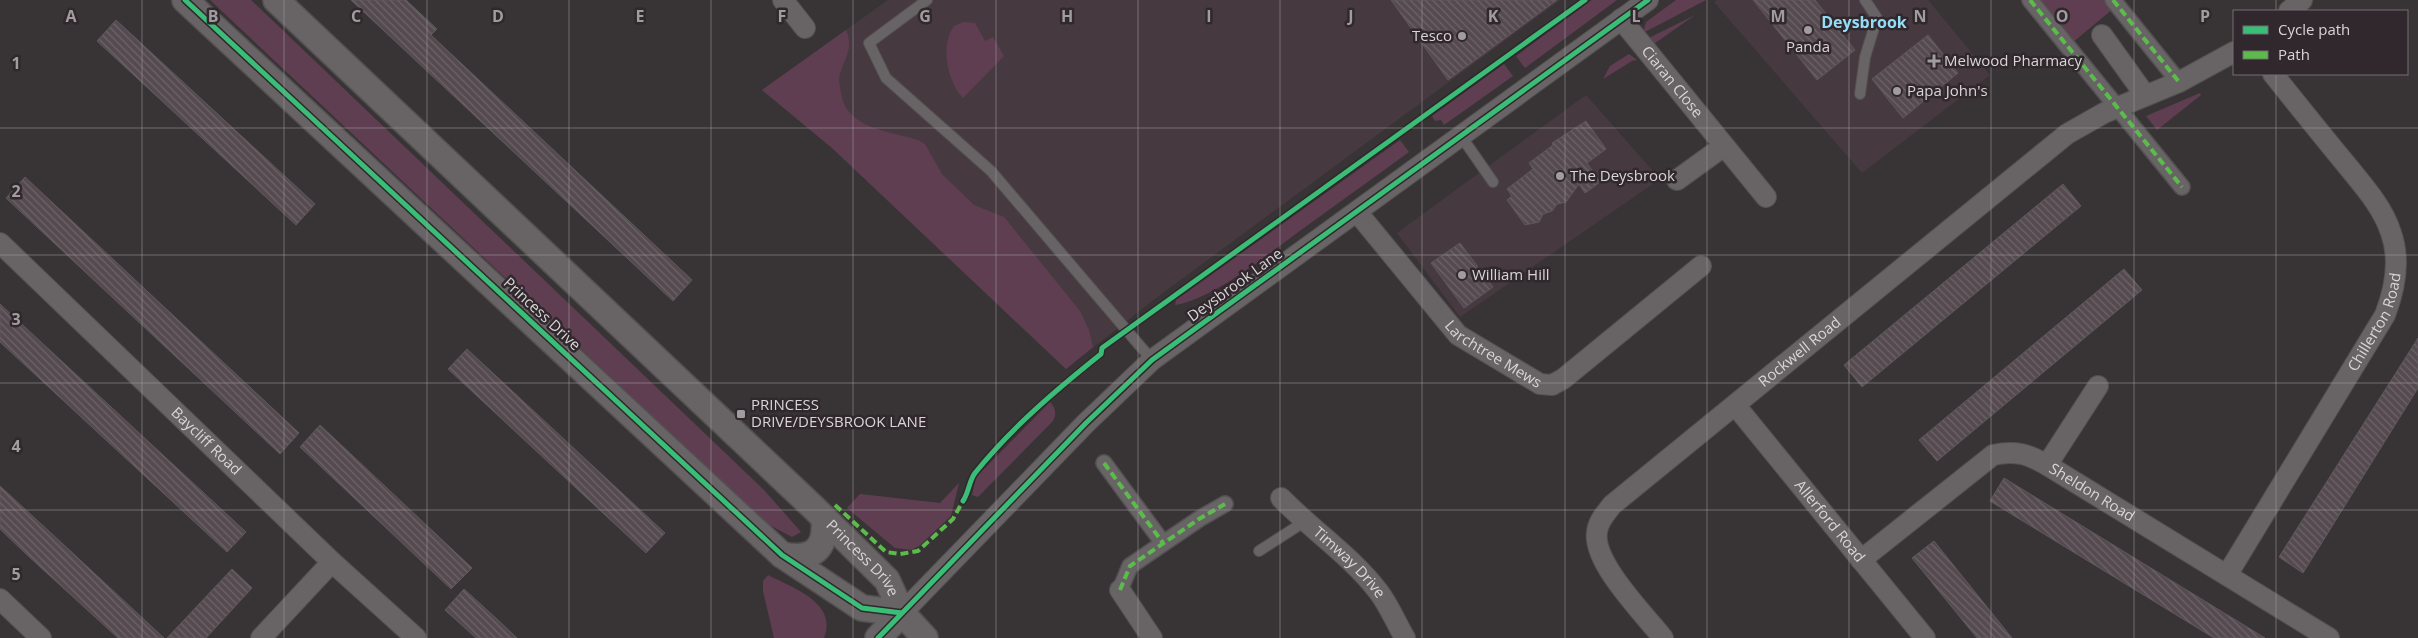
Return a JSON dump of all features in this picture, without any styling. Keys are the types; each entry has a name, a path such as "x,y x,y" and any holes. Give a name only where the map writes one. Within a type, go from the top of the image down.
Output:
{"street":[{"name":"Princess Drive","path":"185,0 782,555 862,608 902,613"},
{"name":"Princess Drive","path":"276,0 888,580 902,613"},
{"path":"783,0 805,28"},
{"name":"Deysbrook Lane","path":"878,638 1086,423 1152,360 1648,0"},
{"path":"2030,0 2182,187"},
{"path":"2112,0 2179,82"},
{"path":"2289,10 2302,0"},
{"name":"Ciaran Close","path":"1621,19 1766,197"},
{"path":"2102,35 2145,95"},
{"name":"Rockwell Road","path":"1663,638 1602,560 1596,531 1612,505 2042,152 2089,121 2117,107 2179,82 2233,53"},
{"name":"Chillerton Road","path":"2227,575 2384,315 2393,294 2396,275 2396,255 2393,240 2384,216 2365,188 2274,75"},
{"path":"1677,180 1724,146"},
{"name":"Larchtree Mews","path":"1357,212 1458,335 1540,384 1552,385 1563,379 1701,266"},
{"name":"Baycliff Road","path":"0,242 332,562 416,638"},
{"path":"2048,465 2098,386"},
{"name":"Allerford Road","path":"1734,406 1925,638"},
{"name":"Sheldon Road","path":"1861,560 1993,455 2014,452 2027,454 2048,465 2329,638"},
{"path":"1104,463 1163,543"},
{"name":"Timway Drive","path":"1281,498 1304,522 1335,546 1362,572 1379,593 1405,638"},
{"path":"1152,638 1120,590 1130,566 1199,518 1225,504"},
{"path":"782,555 795,558 808,556 816,551 822,544 825,531 824,518"},
{"path":"261,638 332,562"},
{"path":"0,599 41,638"},
{"path":"902,613 925,638"}],"lane":[{"path":"926,0 869,43 886,78 991,171 1152,360"},
{"path":"1860,94 1865,57 1877,18 1865,0"},
{"path":"1461,136 1493,182"},
{"path":"1259,551 1304,522"}],"shaded area":[{"path":"210,0 251,0 764,490 801,532 792,537 766,523"},
{"path":"888,0 1560,0 1156,298 1066,369 832,148 762,90"},
{"path":"1592,0 1617,0 1525,68 1516,56"},
{"path":"1676,0 1706,0 1643,33 1646,22"},
{"path":"1717,0 1928,0 1990,75 1862,173 1714,2"},
{"path":"2035,0 2108,0 2114,8 2072,43"},
{"path":"1695,15 1651,46 1647,39"},
{"path":"964,22 975,23 985,41 993,37 1004,56 963,98 957,91 949,73 946,53 947,43 954,26"},
{"path":"846,30 849,47 839,81 845,105 851,114 871,127 918,140 925,144 942,174 974,205 1004,217 1080,311 1089,330 1093,347 1066,369 832,148 762,90"},
{"path":"1629,54 1637,60 1632,61 1603,79 1610,66"},
{"path":"1504,64 1513,76 1444,125 1441,120 1435,121 1432,116"},
{"path":"2200,93 2201,95 2157,130 2146,116"},
{"path":"1586,95 1660,179 1460,317 1397,233"},
{"path":"1400,140 1409,152 1239,275 1206,294 1175,305 1176,300"},
{"path":"1050,402 1055,412 1052,422 978,497 972,495 976,477"},
{"path":"959,483 951,516 919,546 911,550 895,548 847,508 860,494 940,503"},
{"path":"768,575 800,591 819,606 825,615 827,625 824,638 774,638 763,591 763,581"}],"building":[{"path":"351,0 406,0 437,29 431,35 692,280 673,301"},
{"name":"Tesco","path":"1391,0 1557,0 1448,80"},
{"path":"1753,0 1815,0 1855,50 1817,80"},
{"path":"116,20 315,204 296,225 97,41"},
{"path":"1928,35 1958,73 1903,118 1872,79"},
{"name":"The Deysbrook","path":"1586,121 1606,149 1587,163 1600,182 1585,193 1579,184 1566,202 1557,204 1552,211 1543,214 1539,222 1525,225 1507,200 1512,196 1507,189 1533,169 1529,163 1553,145 1552,143"},
{"path":"25,177 299,433 280,454 6,198"},
{"path":"2063,184 2081,206 1862,387 1844,365"},
{"name":"William Hill","path":"1460,243 1493,287 1464,308 1431,263"},
{"path":"2124,269 2142,290 1937,461 1919,440"},
{"path":"0,304 246,532 227,552 0,342"},
{"path":"2418,338 2418,388 2303,573 2279,557"},
{"path":"467,349 665,533 646,553 448,369"},
{"path":"320,425 472,568 451,589 300,447"},
{"path":"2004,478 2265,638 2214,638 1990,501"},
{"path":"0,486 164,638 118,638 26,554 0,529"},
{"path":"1934,541 2012,638 1977,638 1912,558"},
{"path":"232,569 252,588 206,638 167,638"},
{"path":"464,589 517,638 476,638 445,610"}],"marked path":[{"path":"2030,0 2182,187"},
{"path":"2113,0 2179,82"},
{"path":"1104,463 1163,543"},
{"path":"835,505 886,552 900,554 918,551 953,519 963,501"},
{"path":"1120,590 1130,566 1199,519 1225,504"}],"cycle path":[{"path":"185,0 782,555 862,608 902,613"},
{"path":"963,501 973,476 989,456 1035,410 1101,354 1102,348 1585,0"},
{"path":"878,638 1086,423 1152,360 1648,0"}],"place":[{"name":"Panda","path":"1808,30"},
{"name":"Tesco","path":"1462,36"},
{"name":"Melwood Pharmacy","path":"1934,61"},
{"name":"Papa John's","path":"1897,91"},
{"name":"The Deysbrook","path":"1560,176"},
{"name":"William Hill","path":"1462,275"},
{"name":"PRINCESS DRIVE/DEYSBROOK LANE","path":"741,414"}],"district":[{"name":"Deysbrook","path":"1864,22"}]}
